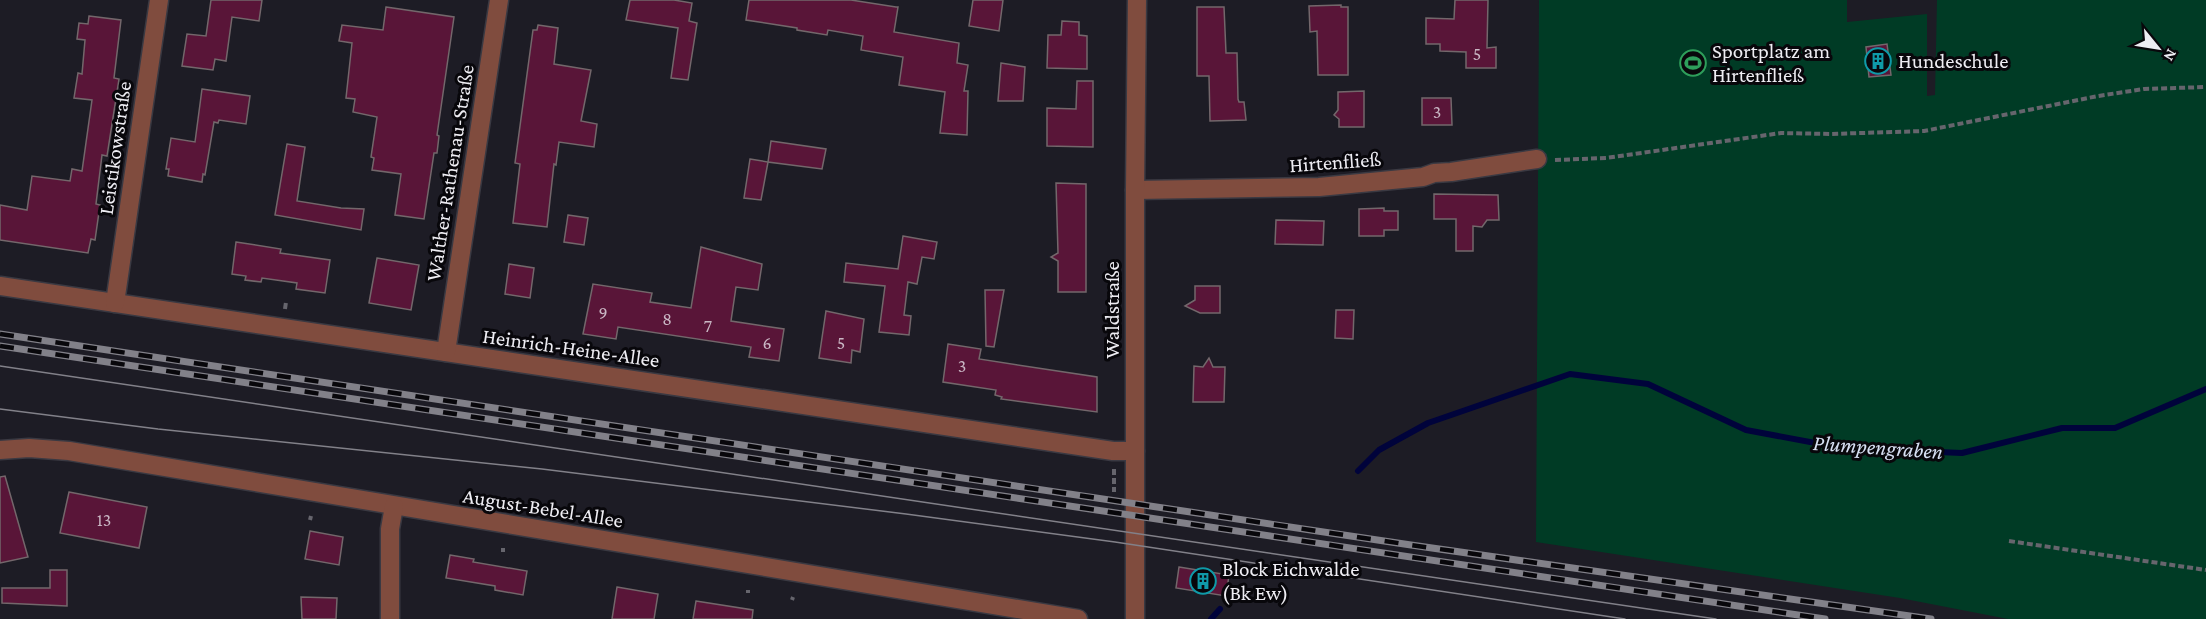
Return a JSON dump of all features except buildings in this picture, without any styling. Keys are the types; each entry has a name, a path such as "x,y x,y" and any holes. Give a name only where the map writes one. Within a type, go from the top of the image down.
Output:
{"street":[{"name":"Leistikowstraße","path":"115,303 159,0"},
{"name":"Walther-Rathenau-Straße","path":"446,352 499,0"},
{"name":"Waldstraße","path":"1135,619 1137,0"},
{"name":"Hirtenfließ","path":"1135,190 1342,186 1423,177 1434,173 1537,159"},
{"name":"Heinrich-Heine-Allee","path":"0,286 1113,451 1135,451"},
{"name":"August-Bebel-Allee","path":"0,450 29,448 61,450 1078,619"},
{"path":"390,619 390,529 394,507"}],"path":[{"path":"1537,159 1606,158 1781,133 1924,131 2098,96 2166,88 2206,87"},
{"path":"285,309 286,302"},
{"path":"2009,541 2206,570"}],"green space":[{"path":"1539,0 1847,0 1847,22 1927,14 1927,96 1935,95 1937,0 2206,0 2206,619 2008,619 1900,598 1536,542"}],"waterway":[{"name":"Plumpengraben","path":"1358,471 1379,450 1428,423 1570,374 1648,384 1746,430 1842,448 1962,453 2062,428 2115,428 2206,389"},
{"name":"Plumpengraben","path":"1211,619 1220,609"}],"tram line":[{"path":"0,366 1716,619"},
{"path":"0,409 158,429 542,469 906,514 1115,542 1625,619"}],"railway":[{"path":"0,334 1411,545 1931,619"},
{"path":"0,346 1825,619"}],"place":[{"name":"Hundeschule","path":"1878,61"},
{"name":"Sportplatz am Hirtenfließ","path":"1693,63"},
{"name":"Block Eichwalde (Bk Ew)","path":"1203,581"}]}
